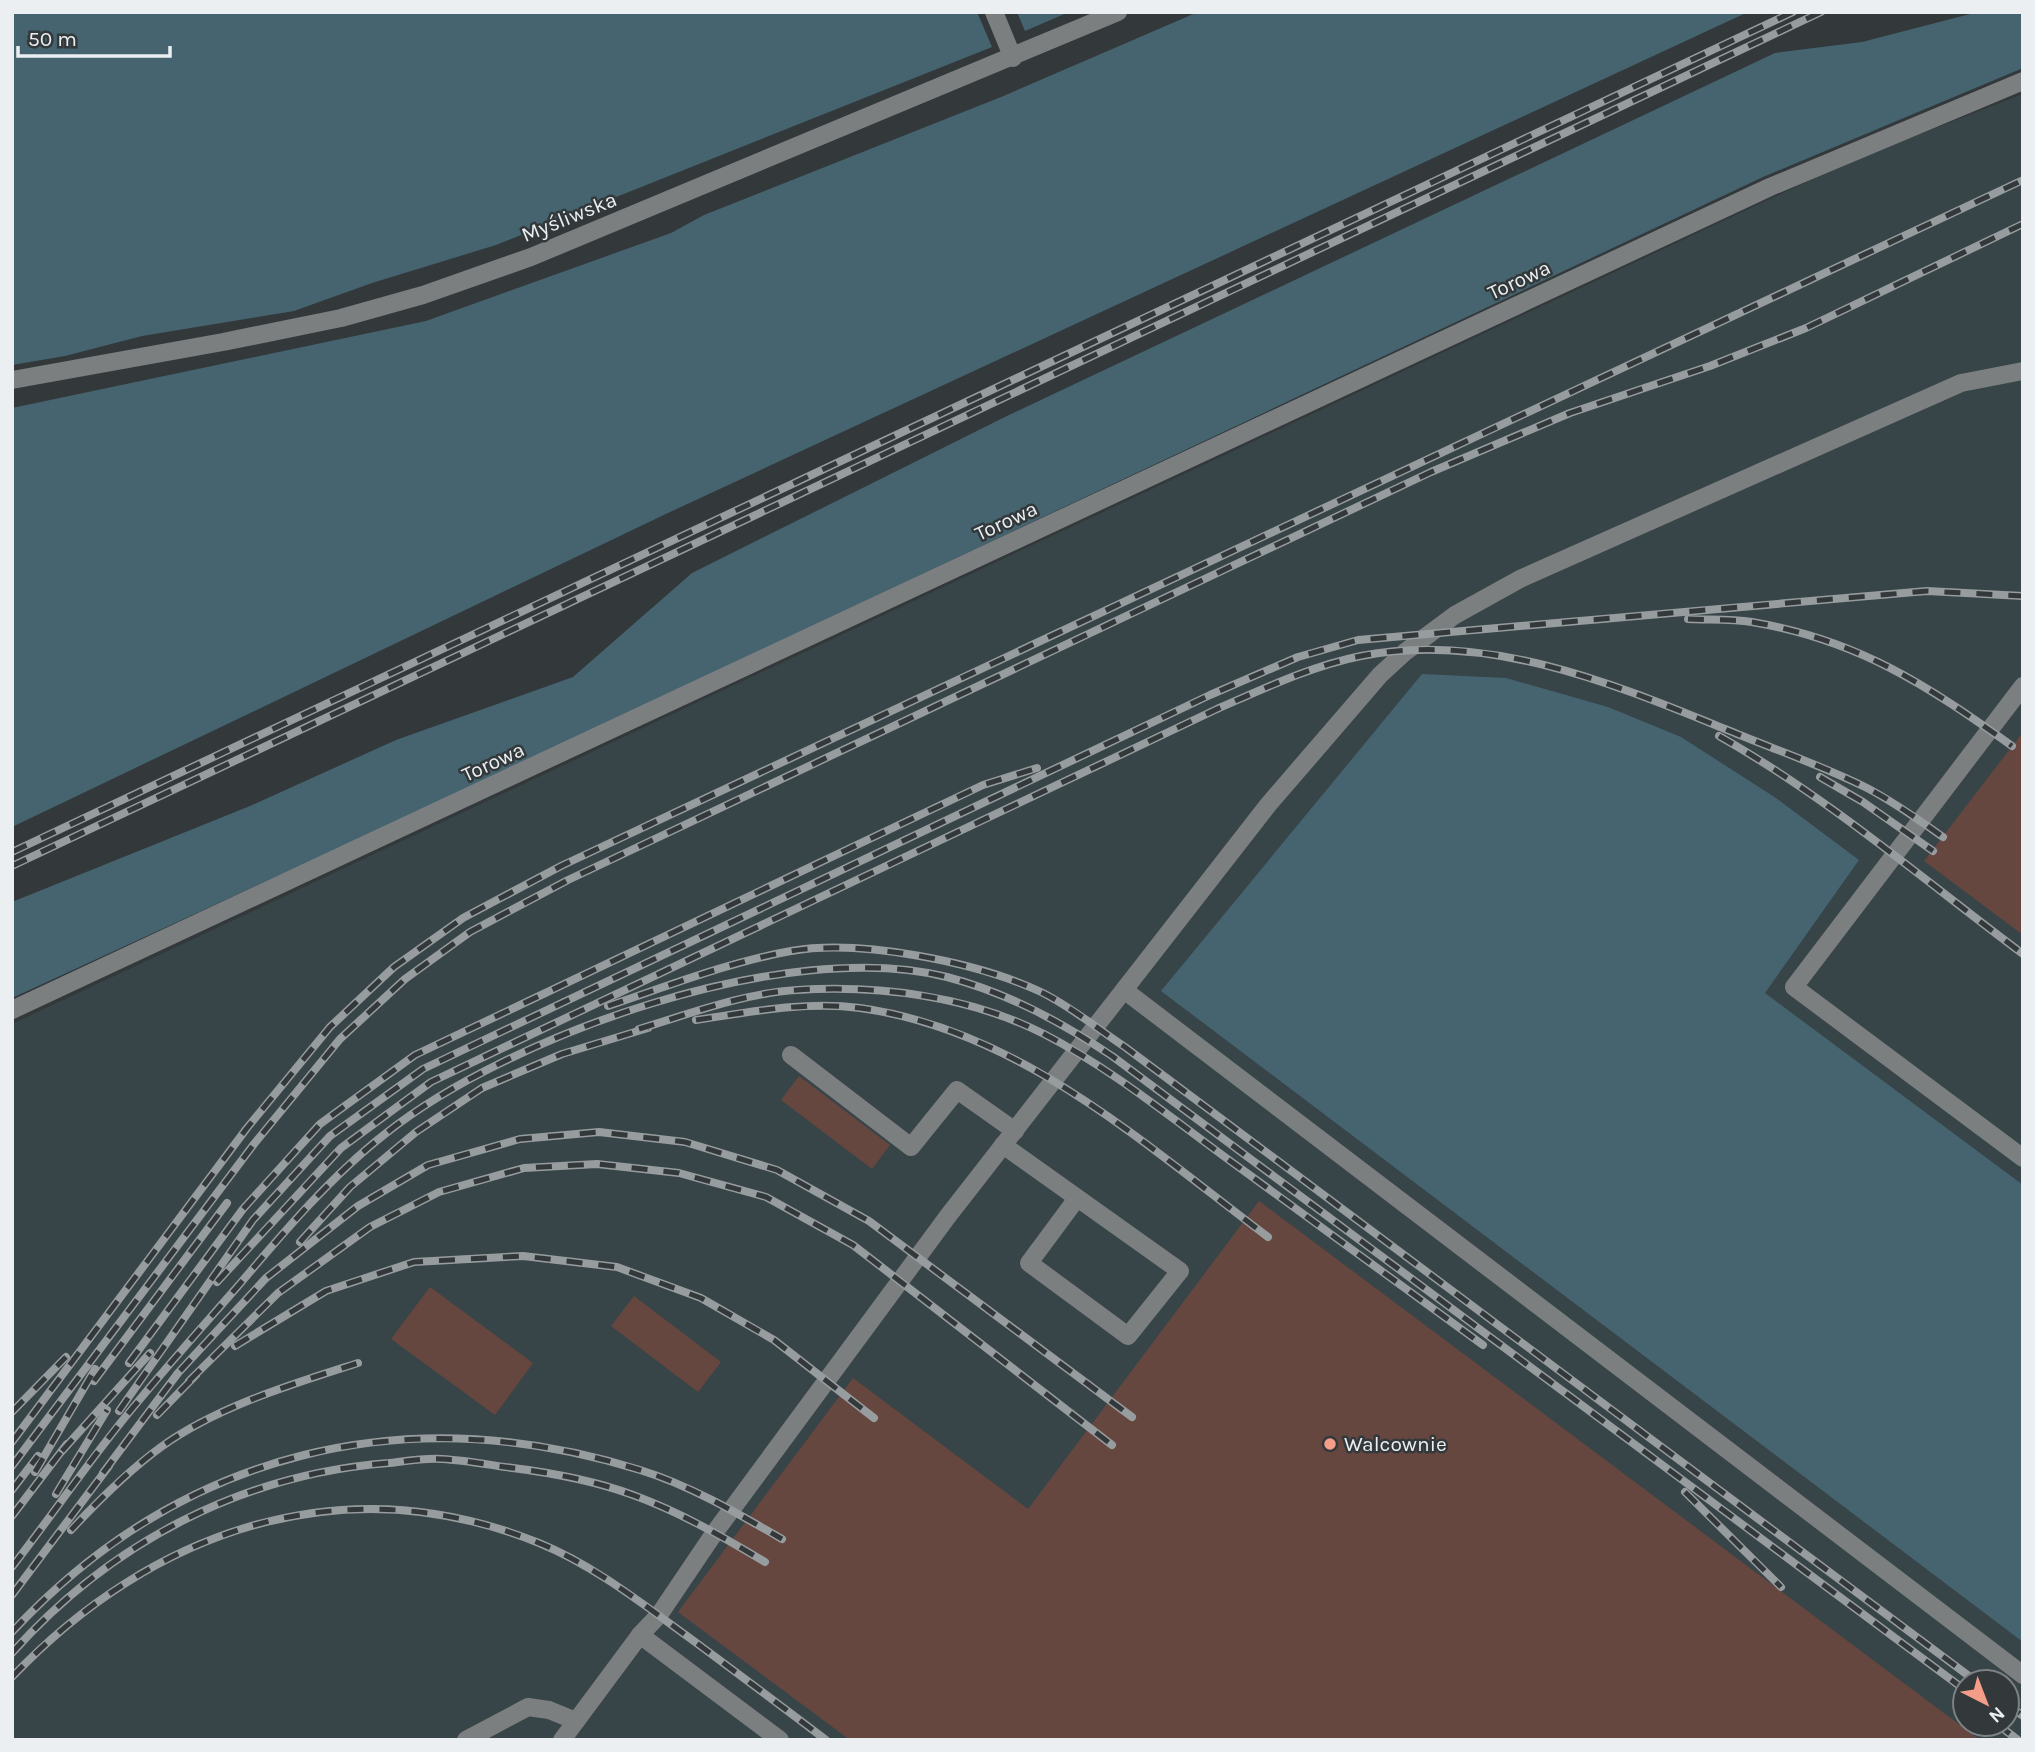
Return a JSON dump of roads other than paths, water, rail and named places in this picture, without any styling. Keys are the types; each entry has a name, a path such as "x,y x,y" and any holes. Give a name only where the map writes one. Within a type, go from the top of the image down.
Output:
{"street":[{"path":"993,12 1013,58"},
{"name":"Myśliwska","path":"12,380 341,318 423,295 531,257 1118,12"},
{"name":"Torowa","path":"12,1010 1770,187 2023,81"},
{"path":"562,1740 640,1634 659,1615 715,1532 1009,1138 1277,795 1380,675 1430,632 1522,578 1961,383 2023,371"},
{"path":"2023,686 1794,986 2023,1158"},
{"path":"1124,990 2023,1675"},
{"path":"791,1055 911,1147 957,1090 1009,1138 1180,1270 1128,1336 1029,1263 1072,1205"},
{"path":"640,1634 780,1740"},
{"path":"466,1740 528,1707 550,1710 576,1721"}],"railway":[{"path":"12,852 1793,12"},
{"path":"12,866 1821,12"},
{"path":"12,1442 247,1128 330,1027 394,967 463,918 561,866 2023,180"},
{"path":"12,1466 254,1144 340,1039 405,979 470,932 568,880 1431,472 1570,413 1710,366 1806,328 2023,224"},
{"path":"119,1411 253,1220 330,1136 423,1069 1210,695 1298,657 1358,640 1927,591 2023,596"},
{"path":"1688,619 1752,622 1825,640 1890,668 1920,685 2012,746"},
{"path":"217,1282 341,1148 431,1082 1217,709 1342,660 1409,650 1456,651 1503,656 1550,666 1641,696 1816,765 1887,799 1943,837"},
{"path":"1719,736 1837,812 2023,954"},
{"path":"129,1363 243,1209 320,1124 415,1055 983,785 1037,768"},
{"path":"1820,777 1863,802 1933,851"},
{"path":"608,1006 745,961 819,948 851,948 918,956 985,971 1041,992 1125,1047 1958,1668"},
{"path":"12,1567 161,1374 326,1187 385,1134 439,1097 503,1062 576,1030 653,1003 732,983 809,971 882,968 947,977 991,991 1053,1020 1112,1056 1951,1680"},
{"path":"639,1029 757,995 828,989 860,989 923,996 985,1010 1015,1021 1070,1048 1120,1080 1483,1345"},
{"path":"696,1020 778,1008 839,1006 918,1020 974,1040 1027,1066 1078,1096 1127,1129 1268,1237"},
{"path":"300,1242 350,1187 416,1132 482,1088 562,1054 648,1028"},
{"path":"103,1473 178,1373 266,1278 358,1206 428,1165 520,1139 599,1132 685,1142 777,1170 869,1221 1132,1417"},
{"path":"189,1381 278,1293 370,1227 439,1192 524,1168 597,1164 679,1173 766,1197 853,1245 1112,1445"},
{"path":"94,1381 227,1203"},
{"path":"235,1346 326,1291 414,1262 523,1256 617,1267 701,1298 774,1340 874,1418"},
{"path":"62,1451 150,1353"},
{"path":"12,1412 66,1357"},
{"path":"71,1530 125,1476 183,1432 256,1398 358,1363"},
{"path":"35,1472 95,1369"},
{"path":"157,1415 196,1375"},
{"path":"56,1494 107,1410"},
{"path":"12,1632 78,1570 148,1520 223,1482 301,1456 383,1441 466,1439 552,1449 640,1470 677,1483 712,1500 782,1539"},
{"path":"12,1516 67,1444"},
{"path":"12,1490 38,1456"},
{"path":"12,1653 50,1614 92,1578 136,1547 182,1521 231,1499 282,1482 335,1470 402,1461 466,1461 553,1474 602,1485 668,1509 765,1562"},
{"path":"12,1595 109,1466"},
{"path":"1685,1492 1781,1587"},
{"path":"12,1677 67,1626 126,1583 189,1549 255,1525 324,1512 394,1510 466,1520 539,1543 578,1562 652,1610 826,1740"}],"place":[{"name":"Walcownie","path":"1330,1444"}]}
